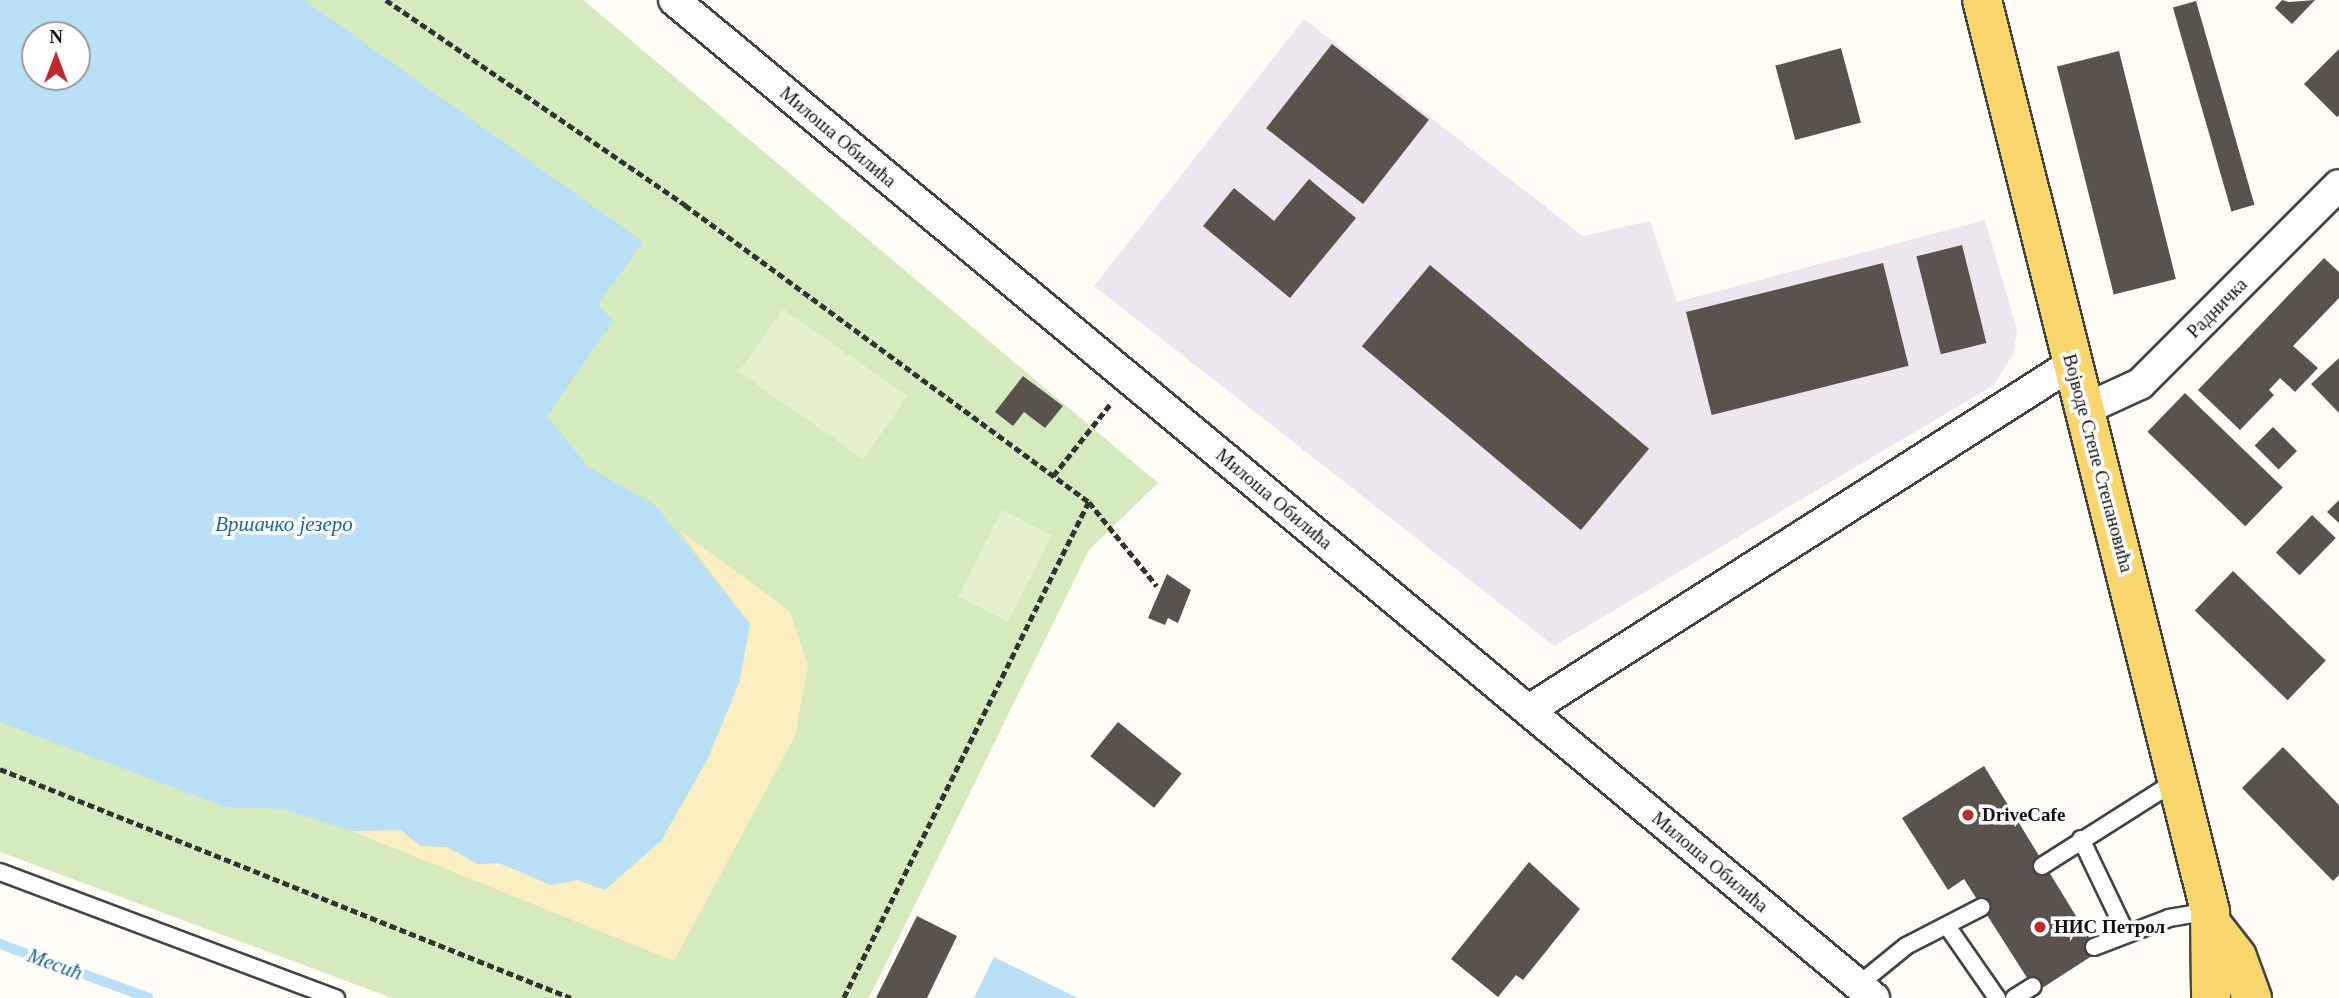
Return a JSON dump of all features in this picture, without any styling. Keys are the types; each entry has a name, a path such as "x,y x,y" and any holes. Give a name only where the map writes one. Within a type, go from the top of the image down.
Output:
{"main road":[{"name":"Војводе Степе Степановића","path":"1982,0 2072,364 2081,411 2178,779 2211,918 2211,998"},
{"name":"Војводе Степе Степановића","path":"2211,918 2238,957 2252,998"}],"street":[{"name":"Милоша Обилића","path":"674,0 1865,992"},
{"name":"Радничка","path":"2081,411 2140,384 2339,185"},
{"path":"1529,710 2072,364"}],"lane":[{"path":"2042,866 2178,779"},
{"path":"2081,839 2125,932"},
{"path":"0,872 336,998"},
{"path":"1865,992 1875,967 1982,907"},
{"path":"2094,947 2125,932 2211,918"},
{"path":"1947,926 1997,998"},
{"path":"2014,998 2033,986"}],"path":[{"path":"386,0 685,205 1089,502 1157,586"},
{"path":"1053,476 1129,380"},
{"path":"844,998 1089,502"},
{"path":"0,769 571,998"}],"shaded area":[{"path":"1304,19 1583,236 1650,221 1677,302 1985,220 2017,330 2013,354 1994,385 1554,646 1094,286"}],"green space":[{"path":"0,0 583,0 1158,483 1089,550 869,998 392,998 0,852"},
{"path":"783,309 908,396 863,459 739,372"},
{"path":"1002,510 1052,535 1008,622 958,596"}],"sand":[{"path":"679,530 790,611 808,666 795,736 674,961 351,831 401,830 421,846 447,847 478,864 499,863 551,885 578,880 605,889 661,840 707,760 739,683 750,624"}],"water":[{"name":"Вршачко језеро","path":"0,0 304,0 643,242 598,305 613,321 547,416 588,467 655,505 750,624 739,683 707,760 661,841 605,890 578,880 551,885 499,863 478,864 447,847 421,846 401,830 351,831 283,809 226,807 0,722"},
{"path":"994,957 1078,998 974,998"}],"building":[{"path":"2282,0 2315,0 2292,24 2275,8"},
{"path":"2196,1 2254,205 2231,211 2173,8"},
{"path":"1332,44 1429,120 1363,204 1266,128"},
{"path":"1841,48 1861,122 1795,140 1775,66"},
{"path":"2339,49 2339,115 2337,117 2304,84"},
{"path":"2119,51 2176,279 2114,295 2057,66"},
{"path":"1309,179 1356,218 1290,298 1203,226 1234,188 1274,221"},
{"path":"1962,245 1986,343 1941,354 1916,256"},
{"path":"2324,258 2339,272 2339,298 2293,346 2318,368 2295,392 2280,378 2269,390 2274,395 2240,430 2198,390"},
{"path":"1883,263 1909,366 1712,415 1686,312"},
{"path":"1430,265 1649,449 1581,530 1362,346"},
{"path":"2339,358 2339,413 2311,384"},
{"path":"1023,376 1063,406 1045,428 1024,412 1013,426 995,412"},
{"path":"2185,393 2283,487 2245,526 2147,432"},
{"path":"2273,427 2297,451 2279,469 2255,445"},
{"path":"2339,500 2339,523 2327,512"},
{"path":"2312,515 2336,538 2300,575 2276,552"},
{"path":"2233,571 2326,661 2288,700 2195,611"},
{"path":"1167,574 1191,590 1178,623 1168,618 1165,625 1148,618"},
{"path":"1118,722 1182,774 1154,808 1090,756"},
{"path":"2283,747 2339,805 2339,875 2333,881 2242,788"},
{"path":"1984,766 2098,952 2036,992 1964,879 1948,890 1902,818"},
{"path":"1529,862 1580,909 1523,980 1516,975 1498,997 1451,959"},
{"path":"917,916 957,936 927,998 876,998"}],"waterway":[{"name":"Месић","path":"0,944 149,998"}],"place":[{"name":"DriveCafe","path":"1968,815"},
{"name":"НИС Петрол","path":"2040,927"}]}
